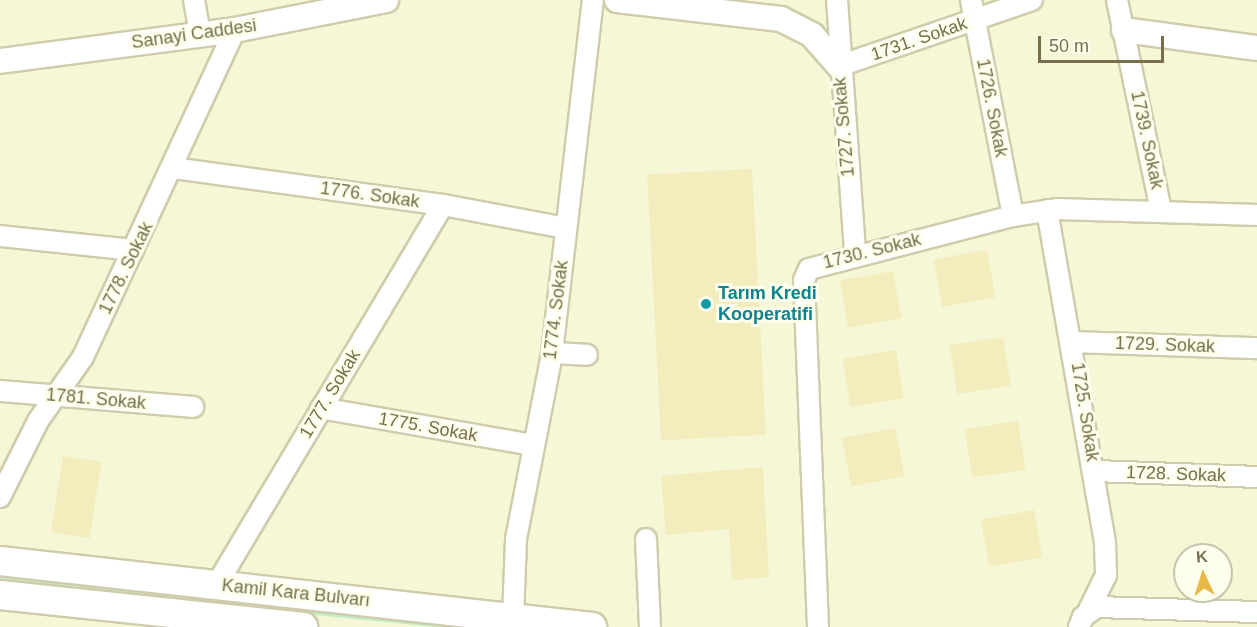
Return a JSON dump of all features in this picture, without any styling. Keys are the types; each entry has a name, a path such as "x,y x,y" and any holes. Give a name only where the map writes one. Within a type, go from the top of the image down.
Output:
{"main road":[{"name":"Kamil Kara Bulvarı","path":"0,561 592,627"},
{"name":"Kamil Kara Bulvarı","path":"0,595 303,627"}],"street":[{"path":"194,0 200,35"},
{"name":"Sanayi Caddesi","path":"0,61 235,30 386,0"},
{"name":"1774. Sokak","path":"513,618 516,539 552,352 593,0"},
{"path":"617,0 781,19 812,35 839,66"},
{"name":"1727. Sokak","path":"837,0 839,66 855,255"},
{"name":"1726. Sokak","path":"971,0 1013,216"},
{"name":"1731. Sokak","path":"839,66 1032,0"},
{"name":"1739. Sokak","path":"1117,0 1161,210"},
{"name":"1778. Sokak","path":"0,497 38,421 83,357 173,168 235,30"},
{"path":"1124,30 1257,48"},
{"name":"1776. Sokak","path":"173,168 443,205 566,228"},
{"name":"1777. Sokak","path":"217,584 443,205"},
{"name":"1730. Sokak","path":"818,627 804,280 814,266 1013,216 1047,210 1161,210 1257,215"},
{"name":"1725. Sokak","path":"1047,210 1074,342 1107,561 1102,586 1084,619"},
{"path":"0,236 133,250"},
{"name":"1729. Sokak","path":"1074,342 1257,348"},
{"path":"552,352 587,355"},
{"name":"1781. Sokak","path":"0,391 193,407"},
{"name":"1775. Sokak","path":"321,408 534,445"},
{"name":"1728. Sokak","path":"1095,471 1257,477"},
{"path":"646,538 650,627"},
{"path":"1084,619 1111,606 1257,612"}],"shaded area":[{"path":"0,0 1257,0 1257,627 0,627"},
{"path":"0,576 495,627 435,627 228,606 0,581"}],"building":[{"name":"Tarım Kredi Kooperatifi","path":"752,169 766,435 661,440 647,174"},
{"path":"987,250 995,297 942,307 934,259"},
{"path":"893,271 901,318 848,328 840,280"},
{"path":"1003,337 1011,385 957,394 950,345"},
{"path":"896,350 904,398 850,407 843,358"},
{"path":"1018,421 1026,469 972,478 965,429"},
{"path":"895,428 904,476 851,486 842,438"},
{"path":"63,456 102,462 89,538 51,532"},
{"path":"763,467 769,577 732,580 729,529 666,535 661,476"},
{"path":"1034,510 1042,557 989,567 981,519"}],"place":[{"name":"Tarım Kredi Kooperatifi","path":"706,304"}]}
